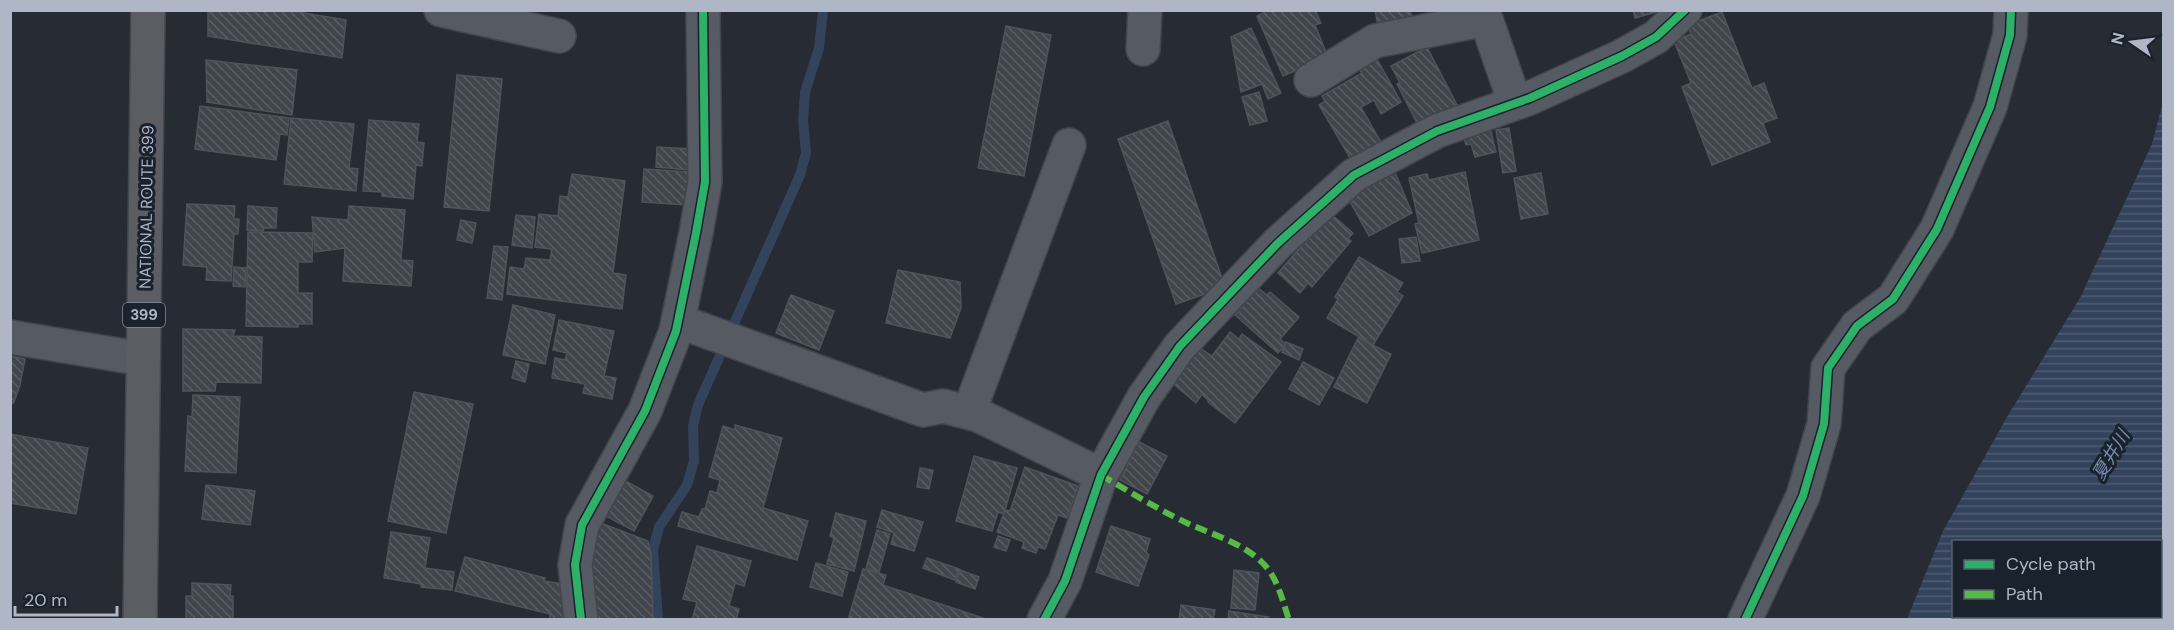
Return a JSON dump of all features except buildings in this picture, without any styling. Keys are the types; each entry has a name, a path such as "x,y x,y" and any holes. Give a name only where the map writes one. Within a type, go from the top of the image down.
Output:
{"highway":[{"name":"NATIONAL ROUTE 399","path":"140,620 148,10"}],"street":[{"path":"441,10 559,36"},
{"path":"581,620 575,565 582,525 645,411 678,321 705,182 703,10"},
{"path":"1143,49 1145,10"},
{"path":"1044,620 1065,581 1101,475 1144,397 1180,346 1278,243 1354,175 1437,131 1515,103 1622,56 1656,37 1685,10"},
{"path":"1744,620 1803,496 1824,424 1828,368 1857,326 1893,299 1937,229 1990,107 2004,19"},
{"path":"1311,80 1375,41 1486,20 1515,103"},
{"path":"969,412 1069,145"},
{"path":"678,321 923,410 943,405 969,412 1101,475"},
{"path":"10,337 143,359"}],"water":[{"name":"夏井川","path":"2163,102 2162,596 2162,540 1952,540 1952,618 2151,619 1907,619 1943,531 2007,417 2080,298 2152,144"}],"waterway":[{"path":"658,620 653,550 659,527 687,485 694,461 693,426 698,405 800,175 806,153 803,120 805,92 819,48 823,10"}],"marked path":[{"path":"1101,475 1167,513 1242,547 1260,561 1272,575 1289,620"}],"cycle path":[{"path":"581,620 575,565 582,525 645,411 676,331 696,233 705,182 703,10"},
{"path":"1044,620 1065,581 1101,475 1144,397 1180,346 1278,243 1354,175 1437,131 1530,98 1622,56 1656,37 1685,10"},
{"path":"1745,620 1803,496 1824,424 1828,368 1857,326 1893,299 1937,229 1990,107 2010,35 2011,10"}]}
